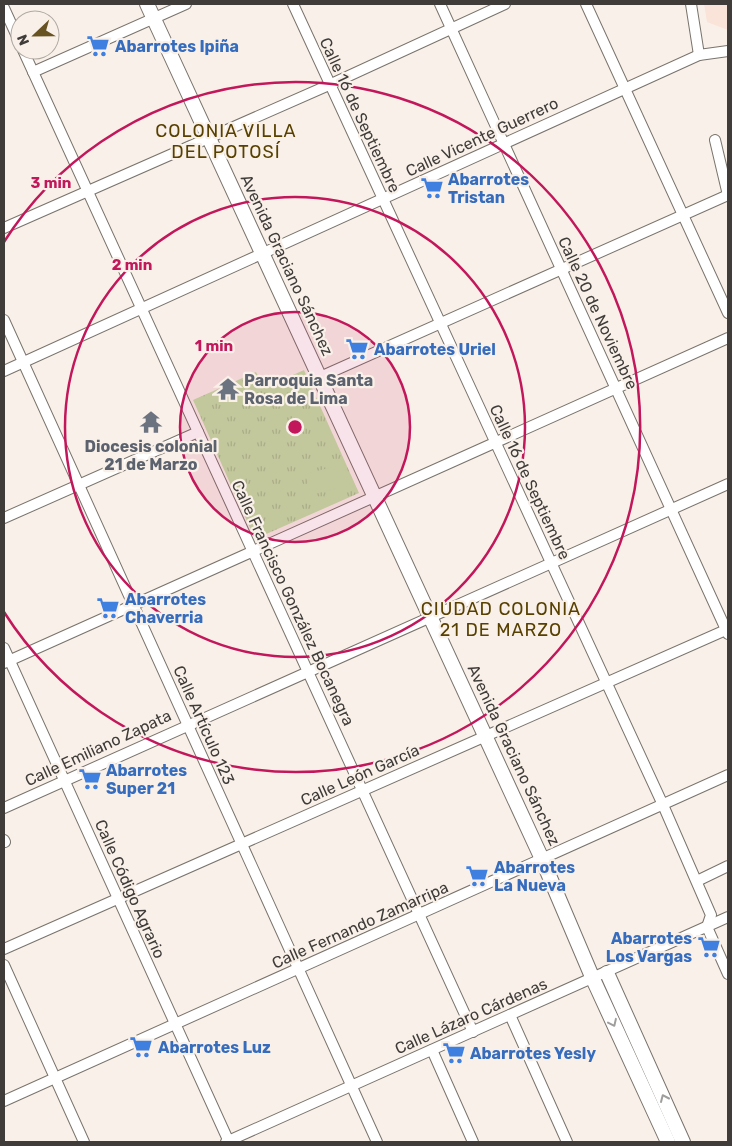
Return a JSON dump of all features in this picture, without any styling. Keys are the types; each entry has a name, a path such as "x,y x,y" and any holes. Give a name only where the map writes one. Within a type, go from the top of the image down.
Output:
{"street":[{"name":"Avenida Graciano Sánchez","path":"147,4 486,736 542,859 593,979 668,1142"},
{"path":"33,72 186,4"},
{"name":"Calle 16 de Septiembre","path":"292,4 663,805 711,915 707,927 728,974"},
{"name":"Calle 20 de Noviembre","path":"440,4 727,631"},
{"path":"4,228 329,85 504,4"},
{"path":"586,4 728,313"},
{"path":"691,4 699,54"},
{"path":"4,8 10,22"},
{"name":"Calle Vicente Guerrero","path":"4,371 263,255 699,54 728,51"},
{"name":"Calle Francisco González Bocanegra","path":"28,60 473,1032"},
{"path":"320,377 728,195 715,140"},
{"name":"Calle Artículo 123","path":"4,320 377,1142"},
{"path":"7,662 132,604 728,338"},
{"path":"4,518 198,432"},
{"name":"Calle Emiliano Zapata","path":"4,808 187,724 308,672 728,484"},
{"name":"Calle León García","path":"4,950 727,631"},
{"name":"Calle Código Agrario","path":"4,648 7,662 64,781 228,1142"},
{"name":"Calle Fernando Zamarripa","path":"4,1101 728,775"},
{"path":"697,881 728,866"},
{"name":"Calle Lázaro Cárdenas","path":"228,1142 728,917"},
{"path":"4,965 84,1142"},
{"path":"607,973 684,1142"},
{"path":"510,1015 567,1142"},
{"path":"432,1050 473,1142"}],"shaded area":[{"path":"704,4 728,4 728,30 707,22"}],"green space":[{"path":"304,370 359,493 255,539 193,400 256,372 264,388"},
{"path":"344,464 350,485 311,495 305,474"}],"place":[{"name":"Abarrotes Ipiña","path":"98,46"},
{"name":"Abarrotes Tristan","path":"432,188"},
{"name":"Abarrotes Uriel","path":"357,349"},
{"name":"Parroquia Santa Rosa de Lima","path":"228,389"},
{"name":"Diocesis colonial 21 de Marzo","path":"151,422"},
{"name":"Abarrotes Chaverria","path":"108,608"},
{"name":"Abarrotes Super 21","path":"90,779"},
{"name":"Abarrotes La Nueva","path":"477,876"},
{"name":"Abarrotes Los Vargas","path":"709,947"},
{"name":"Abarrotes Luz","path":"141,1047"},
{"name":"Abarrotes Yesly","path":"454,1053"}],"district":[{"name":"COLONIA VILLA DEL POTOSÍ","path":"226,141"},
{"name":"CIUDAD COLONIA 21 DE MARZO","path":"501,619"}]}
